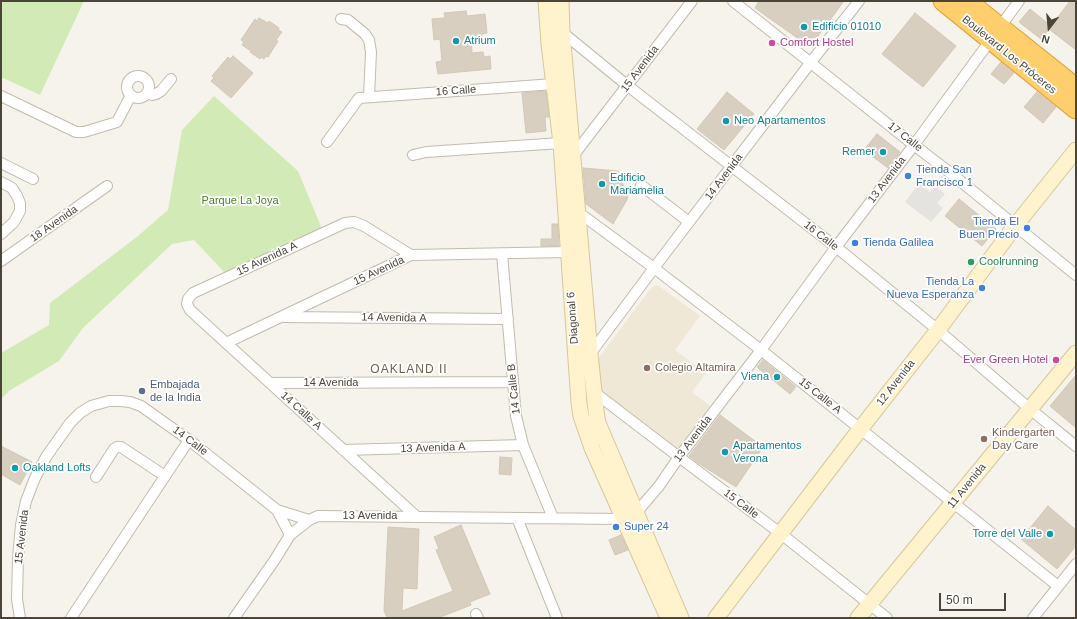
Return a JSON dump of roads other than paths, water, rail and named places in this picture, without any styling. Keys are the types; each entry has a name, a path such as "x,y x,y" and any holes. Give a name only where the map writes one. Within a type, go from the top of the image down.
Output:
{"highway":[{"name":"Boulevard Los Próceres","path":"943,1 1076,88"},
{"name":"Boulevard Los Próceres","path":"967,1 995,34 1076,109"}],"main road":[{"name":"Diagonal 6","path":"546,1 549,44 561,143 579,403 592,448 630,516 681,618"},
{"name":"Diagonal 6","path":"560,1 590,354 598,423 630,516 668,618"},
{"name":"12 Avenida","path":"716,618 780,533 938,330 1015,226 1076,150"},
{"name":"11 Avenida","path":"858,618 1076,353"}],"street":[{"name":"15 Avenida","path":"573,156 692,1"},
{"name":"17 Calle","path":"733,1 948,171 1076,275"},
{"name":"14 Avenida","path":"590,354 689,222 859,1"},
{"name":"13 Avenida","path":"234,618 274,561 290,535 309,520 318,516 553,518 630,516 660,486 679,457 914,145 1019,1"},
{"path":"327,142 364,98 370,52 369,40 365,34 348,20 341,19"},
{"name":"16 Calle","path":"562,32 628,86 836,247 938,330 1030,409 1076,446"},
{"path":"136,77 145,79 148,83 148,93 140,98 131,96 128,92 129,82 136,77"},
{"path":"148,93 152,95 161,91 171,79"},
{"name":"16 Calle","path":"364,98 554,84"},
{"path":"1,96 76,132 84,132 117,122 131,96"},
{"path":"413,155 426,152 561,143"},
{"path":"1,163 33,179"},
{"path":"1,182 12,188 18,196 20,211 14,222 1,234"},
{"path":"641,185 689,222"},
{"name":"18 Avenida","path":"1,261 107,186"},
{"name":"15 Calle A","path":"578,212 761,350 1058,586"},
{"name":"15 Avenida A","path":"187,304 188,299 193,293 345,223 354,222 364,226 411,255"},
{"name":"15 Avenida","path":"226,343 411,255 568,252"},
{"name":"14 Calle B","path":"502,254 516,416 523,445 553,518"},
{"name":"14 Calle A","path":"187,304 190,310 417,517"},
{"name":"14 Avenida A","path":"280,317 508,319"},
{"name":"14 Avenida","path":"270,383 513,382"},
{"name":"15 Calle","path":"594,392 780,533 887,618"},
{"name":"14 Calle","path":"91,406 109,401 130,402 141,406 189,440 277,510 309,520"},
{"name":"15 Avenida","path":"20,618 17,599 18,558 21,525 26,501 35,478 46,457 70,423 80,413 91,406"},
{"path":"71,618 189,440"},
{"name":"13 Avenida A","path":"343,450 523,445"},
{"path":"96,477 114,449 117,447 121,447 165,476"},
{"name":"14 Calle","path":"277,510 290,535"},
{"path":"517,518 557,618"},
{"path":"1033,618 1076,564"}],"place":[{"name":"Edificio 01010","path":"804,27"},
{"name":"Atrium","path":"456,41"},
{"name":"Comfort Hostel","path":"772,43"},
{"name":"Neo Apartamentos","path":"726,121"},
{"name":"Remer","path":"883,152"},
{"name":"Tienda San Francisco 1","path":"908,176"},
{"name":"Edificio Mariamelia","path":"602,184"},
{"name":"Tienda El Buen Precio","path":"1027,228"},
{"name":"Tienda Galilea","path":"855,243"},
{"name":"Coolrunning","path":"971,262"},
{"name":"Tienda La Nueva Esperanza","path":"982,288"},
{"name":"Ever Green Hotel","path":"1056,360"},
{"name":"Colegio Altamira","path":"647,368"},
{"name":"Viena","path":"777,377"},
{"name":"Embajada de la India","path":"142,391"},
{"name":"Kindergarten Day Care","path":"984,439"},
{"name":"Apartamentos Verona","path":"725,452"},
{"name":"Oakland Lofts","path":"15,468"},
{"name":"Super 24","path":"616,527"},
{"name":"Torre del Valle","path":"1050,534"}],"district":[{"name":"OAKLAND II","path":"409,370"}],"park label":[{"name":"Parque La Joya","path":"240,201"}]}
